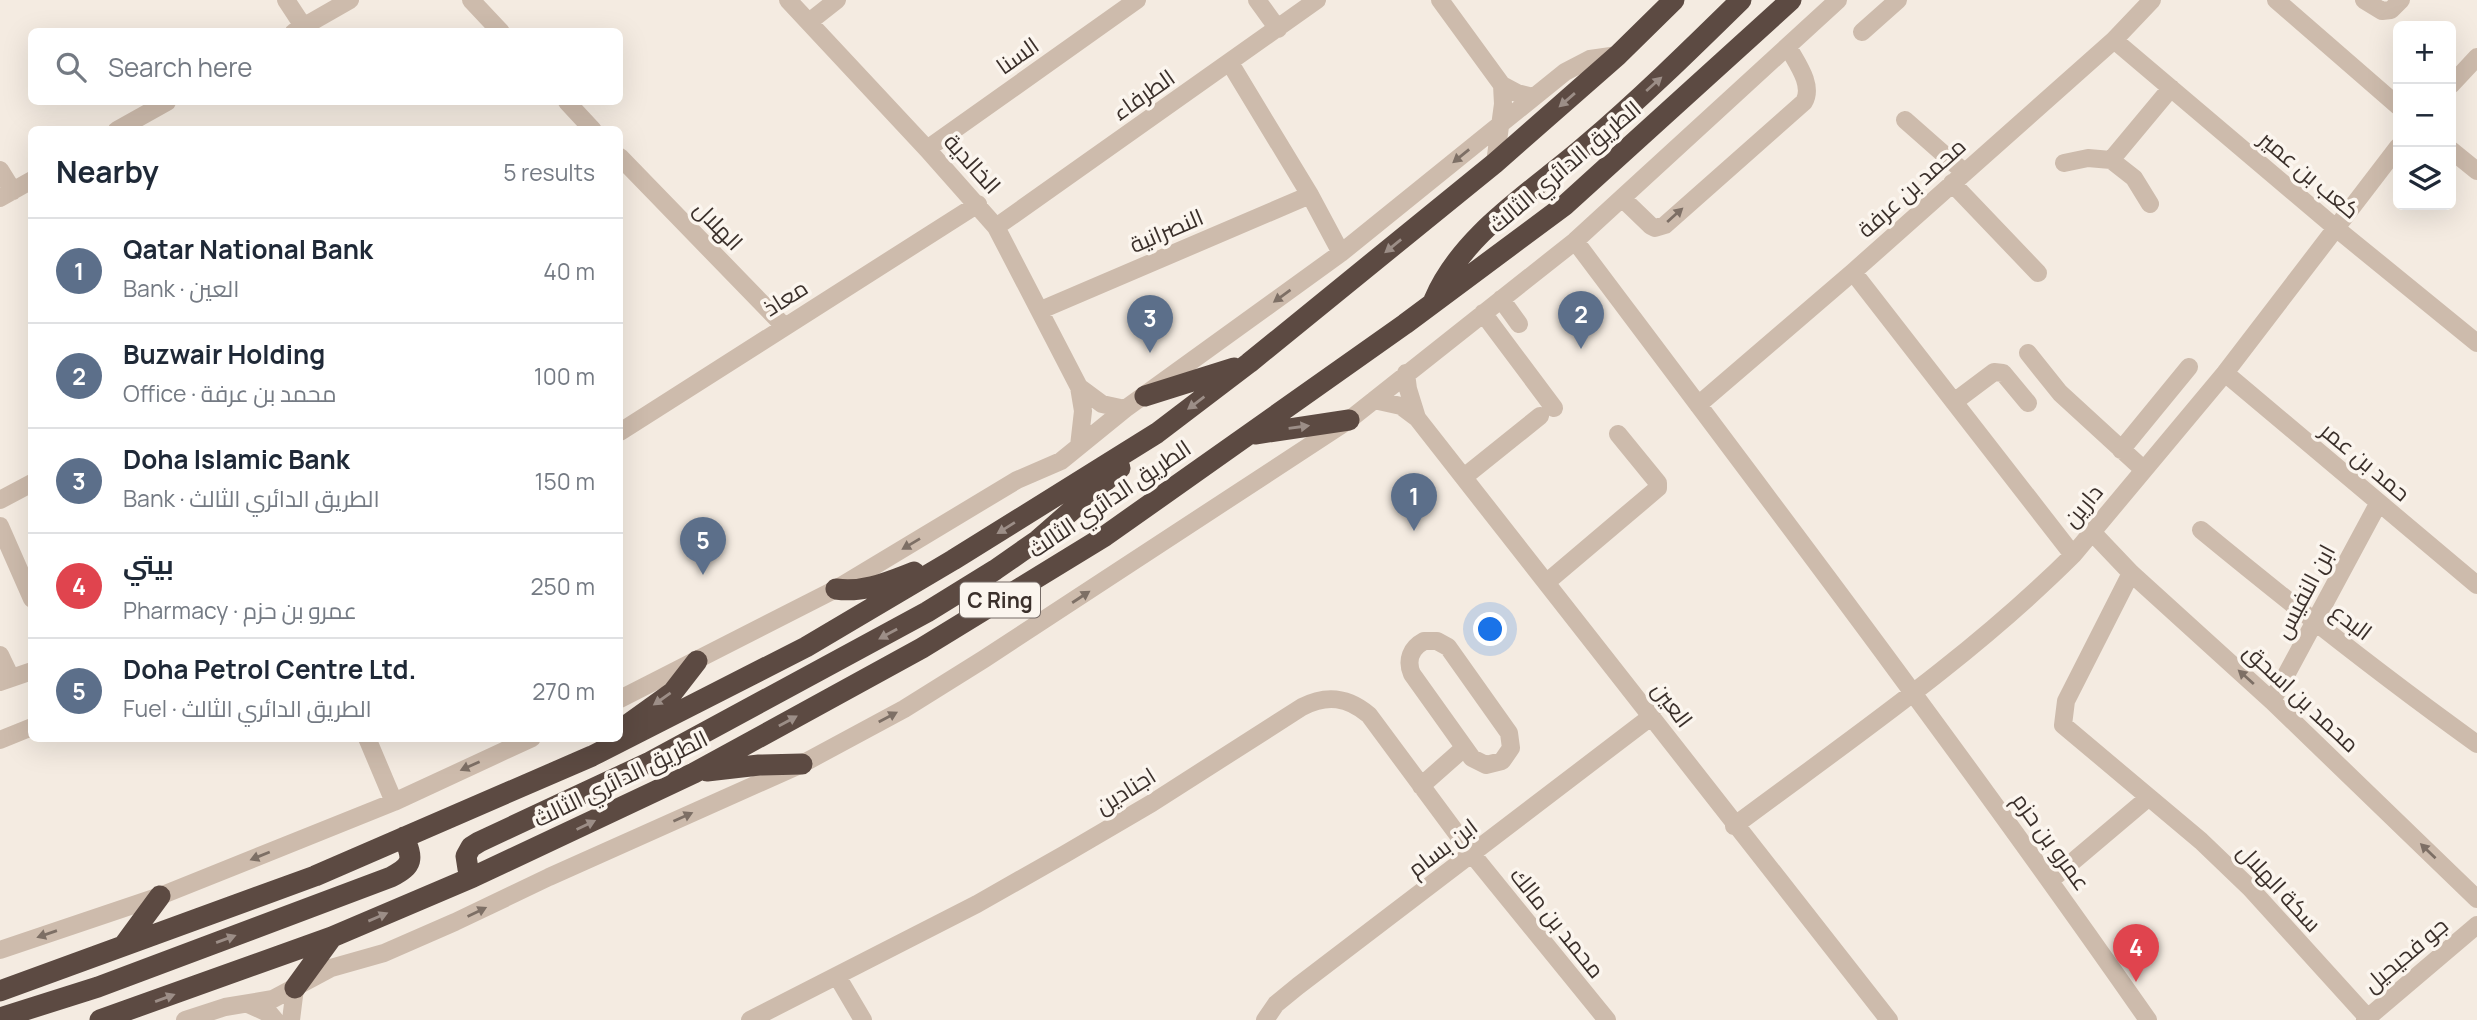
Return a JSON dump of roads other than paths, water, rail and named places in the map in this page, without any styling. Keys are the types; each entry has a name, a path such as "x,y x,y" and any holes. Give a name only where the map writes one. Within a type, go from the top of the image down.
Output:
{"highway":[{"name":"الطريق الدائري الثالث","path":"623,740 806,648 953,561 1157,433 1249,363 1495,163 1618,55 1674,0"},
{"path":"1433,302 1448,271 1470,244 1597,135 1741,0"},
{"name":"الطريق الدائري الثالث","path":"100,1020 332,937 473,877 694,773 945,634 1105,536 1250,435 1565,205 1791,0"},
{"path":"1145,396 1249,363"},
{"path":"1250,435 1349,420"},
{"path":"473,877 468,869 466,856 471,847 479,842 650,762 845,658 995,570 1063,519 1157,433"},
{"path":"836,589 848,591 873,587 953,561"},
{"path":"623,728 673,692 697,661"},
{"path":"592,756 606,742"},
{"name":"الطريق الدائري الثالث","path":"0,991 315,876 620,742"},
{"path":"694,773 759,765 802,764"},
{"path":"0,1018 98,987 391,877 410,862 411,854 404,837"},
{"path":"124,944 160,896"},
{"path":"295,988 332,937"}],"street":[{"path":"286,0 300,28"},
{"path":"304,28 350,0"},
{"path":"471,0 497,28"},
{"name":"الخالدية","path":"788,0 928,149 996,227 1080,387 1083,411 1080,446"},
{"path":"809,22 837,0"},
{"path":"1257,0 1278,29"},
{"name":"الطرفاء","path":"996,227 1317,0"},
{"path":"1440,0 1502,85 1533,97"},
{"path":"185,1020 225,1007 273,999 331,968 384,953 802,764 904,709 1349,420 1575,241 1838,0"},
{"path":"1862,32 1898,0"},
{"name":"محمد بن عرفة","path":"1698,405 1853,272 2114,40 2152,0"},
{"path":"2276,0 2393,102"},
{"path":"2364,0 2382,11 2391,10 2401,0"},
{"name":"السنا","path":"928,149 1135,1"},
{"name":"كعب بن عمير","path":"2114,40 2337,229 2477,343"},
{"path":"1623,199 1651,226 1655,228 1665,225 1800,105 1807,97 1807,87 1788,47"},
{"path":"623,698 836,589 1017,480 1061,461 1125,409 1342,253 1533,97 1577,65 1590,59 1618,55"},
{"path":"2452,84 2477,57"},
{"path":"1230,63 1342,253"},
{"path":"1495,163 1502,85"},
{"path":"2112,160 2171,88"},
{"path":"124,126 162,105"},
{"path":"570,105 589,126"},
{"path":"1905,120 1958,177 2038,273"},
{"name":"دارين","path":"1734,826 1914,692 2047,581 2073,555 2219,380 2393,154"},
{"path":"2456,154 2477,171"},
{"path":"2064,163 2088,158 2112,160 2134,178 2150,204"},
{"name":"الهلال","path":"623,160 784,326"},
{"path":"0,170 6,195 28,182"},
{"name":"النصرانية","path":"1041,310 1310,195"},
{"name":"معاذ","path":"623,430 978,204"},
{"path":"1575,241 1914,692"},
{"path":"1853,272 2073,555"},
{"path":"1501,299 1519,324"},
{"path":"1464,477 1547,412 1483,313"},
{"path":"2028,353 2060,393 2144,470"},
{"name":"حمد بن عمر","path":"2158,405 2186,365 2219,380 2477,585"},
{"path":"1954,402 1994,372 2003,373 2028,402"},
{"name":"العين","path":"1406,373 1417,418"},
{"path":"1080,387 1102,404 1125,409"},
{"name":"العين","path":"1374,400 1401,406 1417,418 1652,716 1734,826 1889,1020"},
{"path":"2121,450 2158,405 2182,425"},
{"path":"1547,582 1658,488 1658,483 1618,434"},
{"path":"0,499 28,485"},
{"name":"ابن النفيس","path":"2272,701 2378,504"},
{"path":"0,526 28,589"},
{"name":"البدع","path":"2201,530 2314,623 2406,694 2477,744"},
{"name":"محمد بن اسحق","path":"2092,532 2131,573 2272,701 2477,899"},
{"name":"سكة الهلال","path":"2131,573 2066,701 2063,725 2201,841 2250,888 2366,1019"},
{"path":"1424,641 1437,641 1448,648 1509,733 1511,740 1507,755 1494,765 1478,763 1464,748 1409,668 1410,655 1418,644 1424,641"},
{"path":"0,655 6,680 28,672"},
{"name":"عمرو بن حزم","path":"1914,692 2051,880 2148,1020"},
{"name":"اجنادين","path":"750,1020 977,904 1065,854 1313,702 1337,699 1360,707 1369,715 1472,854"},
{"name":"ابن بسام","path":"1265,1020 1276,1004 1298,986 1652,716"},
{"path":"0,740 28,729"},
{"path":"369,742 394,802"},
{"path":"0,950 160,896 394,802 523,742"},
{"path":"1421,786 1464,748"},
{"path":"2051,880 2148,798"},
{"name":"محمد بن مالك","path":"1472,854 1607,1020"},
{"name":"جو فحيحيل","path":"2366,1019 2477,925"},
{"path":"837,976 863,1020"},
{"path":"291,1020 295,988"},
{"path":"248,1004 270,1014 275,1020"}],"place":[{"name":"Buzwair Holding","path":"1581,349"},
{"name":"Doha Islamic Bank","path":"1150,353"},
{"name":"Qatar National Bank","path":"1414,531"},
{"name":"Doha Petrol Centre Ltd.","path":"703,575"},
{"name":"بيتي","path":"2136,982"}]}
